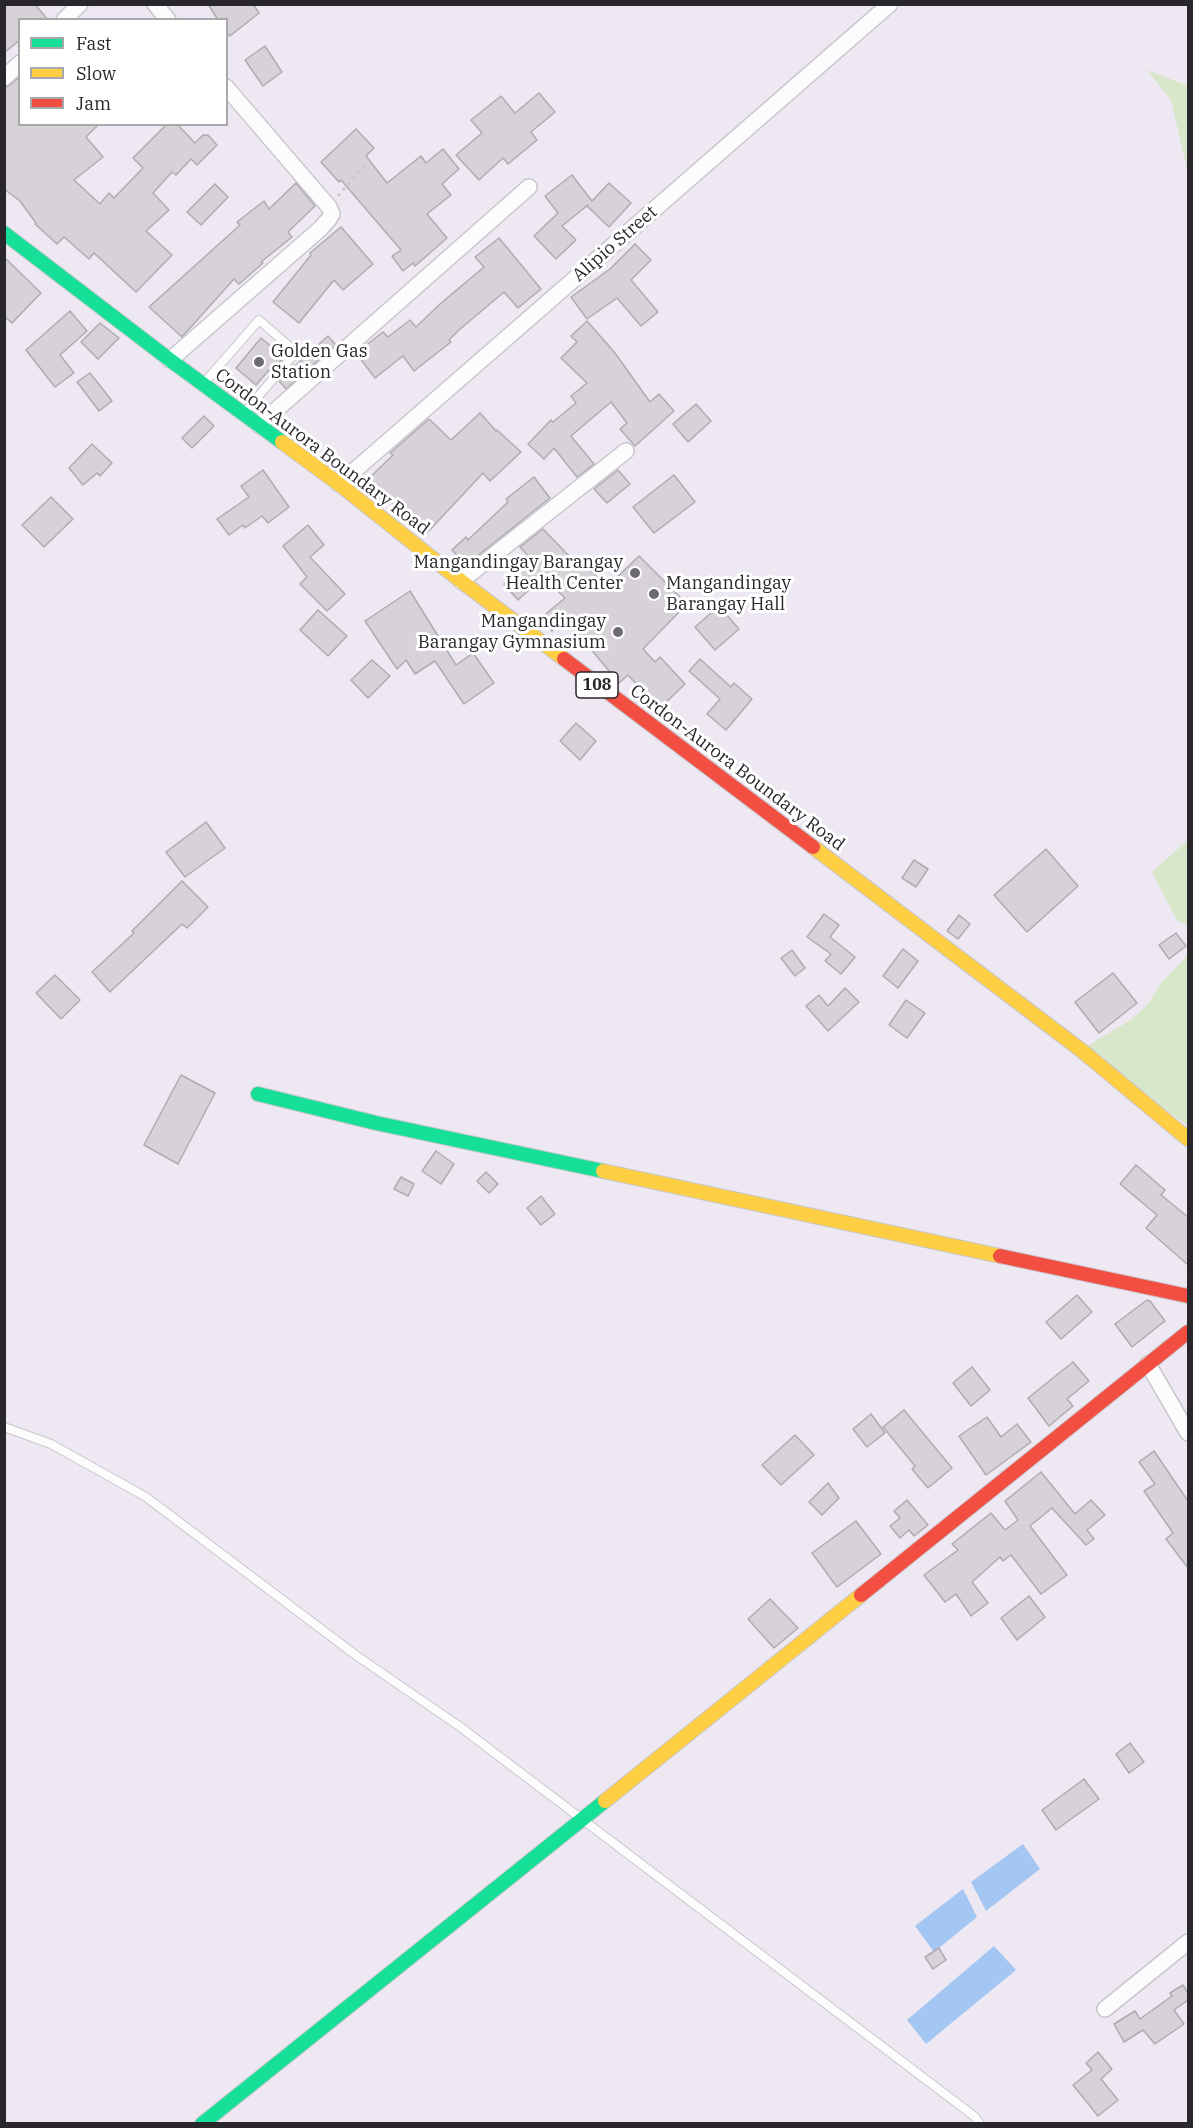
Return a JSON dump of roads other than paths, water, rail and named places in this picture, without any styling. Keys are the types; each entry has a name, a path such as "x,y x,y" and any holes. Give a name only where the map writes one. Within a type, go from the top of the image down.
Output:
{"street":[{"path":"66,18 80,4"},
{"path":"155,4 166,18"},
{"name":"Alipio Street","path":"339,484 890,4"},
{"path":"4,78 18,65"},
{"path":"170,360 320,229 332,214 329,207 228,89"},
{"path":"259,425 529,188"},
{"name":"Cordon-Aurora Boundary Road","path":"4,233 170,360 339,484 461,581 1081,1050 1188,1139"},
{"path":"461,581 626,451"},
{"path":"258,1094 387,1126 1188,1296"},
{"path":"202,2124 1188,1332"},
{"path":"1148,1364 1188,1433"},
{"path":"1105,2009 1188,1942"}],"lane":[{"path":"204,384 259,320 296,352 243,414"},
{"path":"4,1427 51,1444 146,1497 357,1656 459,1726 974,2116 980,2124"}],"water":[{"path":"1023,1844 1040,1869 986,1911 971,1882"},
{"path":"963,1889 977,1917 934,1952 915,1926"},
{"path":"994,1946 1016,1970 926,2044 907,2020"}],"place":[{"name":"Golden Gas Station","path":"259,362"},
{"name":"Mangandingay Barangay Health Center","path":"635,573"},
{"name":"Mangandingay Barangay Hall","path":"654,594"},
{"name":"Mangandingay Barangay Gymnasium","path":"618,632"}]}
